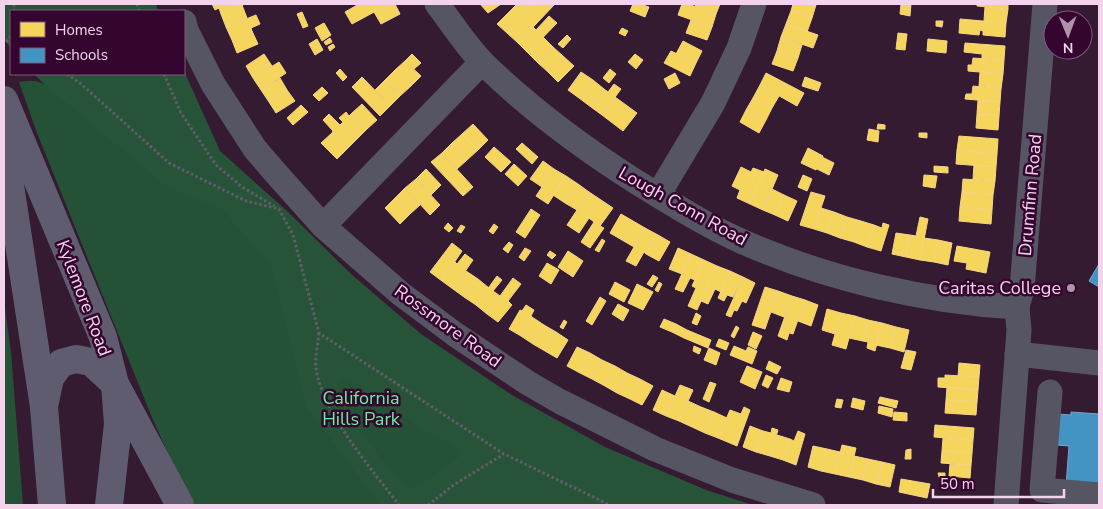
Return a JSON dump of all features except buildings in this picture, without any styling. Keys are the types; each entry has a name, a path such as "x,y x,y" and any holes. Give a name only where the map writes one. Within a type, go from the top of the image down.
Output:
{"main road":[{"name":"Kylemore Road","path":"4,100 103,337 115,384 118,424 109,505"},
{"path":"4,146 44,407 52,505"},
{"path":"44,407 50,378 61,363 76,359 91,362 115,384 180,505"}],"street":[{"name":"Lough Conn Road","path":"437,4 482,62 525,102 599,158 658,195 743,242 801,264 919,296 992,306 1017,307"},
{"path":"658,195 713,103 739,48 754,4"},
{"name":"Drumfinn Road","path":"1006,505 1019,330 1017,307 1022,290 1046,4"},
{"name":"Rossmore Road","path":"185,26 218,92 287,202 323,226 401,294 456,335 528,383 559,401 655,449 732,480 813,505"},
{"path":"323,226 482,62"},
{"path":"1017,354 1099,363"},
{"path":"1050,392 1042,490 1099,495"}],"path":[{"path":"68,75 80,83 169,163 246,201 287,202"},
{"path":"164,75 181,113 216,165 242,187 287,202"},
{"path":"287,202 293,235 319,333 316,368 324,397 343,431 398,505"},
{"path":"319,333 504,454 610,505"},
{"path":"428,505 455,484 504,454"}],"green space":[{"path":"4,4 156,4 158,10 10,10 10,47 4,39"},
{"name":"California Hills Park","path":"185,73 220,151 286,210 351,274 421,334 512,395 605,447 706,490 753,505 309,505 44,84 35,75 185,75"},
{"path":"36,81 44,84 166,186 222,209 272,267 306,406 380,505 191,505 153,420 37,133 19,82"},
{"path":"4,301 11,352 23,505 4,505"},
{"path":"348,377 353,383 379,399 401,416 430,434 452,443 461,451 458,458 420,485 409,488 404,486 368,441 342,400 337,388 338,382 341,378"}],"place":[{"name":"Caritas College","path":"1071,288"}]}
